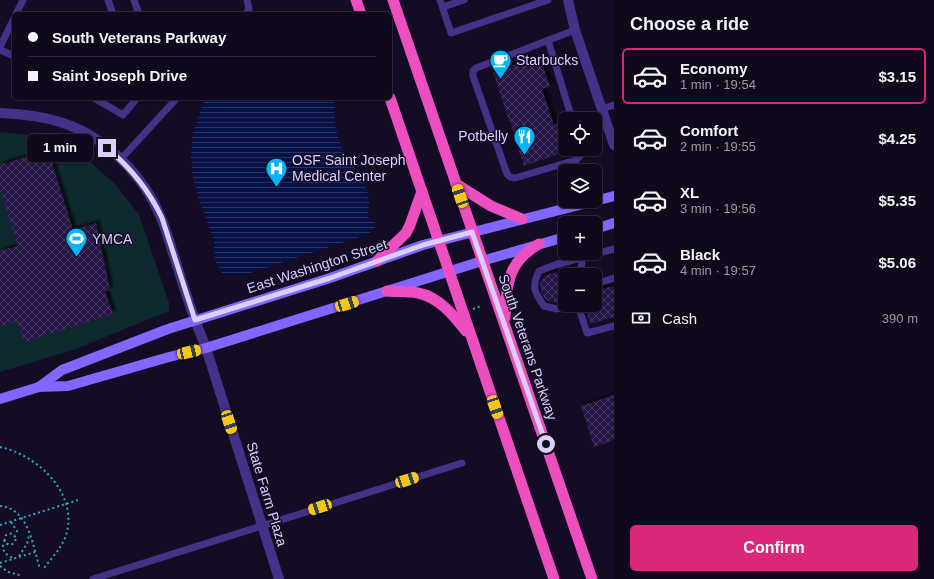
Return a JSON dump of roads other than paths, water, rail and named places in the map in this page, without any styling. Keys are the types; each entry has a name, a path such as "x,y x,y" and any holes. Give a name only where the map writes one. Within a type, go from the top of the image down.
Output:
{"highway":[{"path":"356,0 360,12"},
{"name":"South Veterans Parkway","path":"393,0 592,579"},
{"path":"391,100 554,579"},
{"path":"456,184 491,206 522,219"},
{"path":"377,261 406,233 422,191"},
{"path":"505,324 507,285 512,269 522,256 539,244"},
{"path":"387,291 419,293 427,296 439,303 453,315 471,336"}],"main road":[{"name":"East Washington Street","path":"38,387 62,370 195,320 330,278 439,240 614,196"},
{"path":"602,226 614,223"},
{"name":"East Washington Street","path":"0,399 38,387 68,386 156,360 206,348 482,261 558,239"}],"street":[{"path":"568,0 575,30 614,145"},
{"name":"State Farm Plaza","path":"0,113 40,117 63,123 74,128 96,139 121,159 142,183 162,218 195,320 206,348 279,579"}],"lane":[{"path":"17,12 23,0"},
{"path":"108,0 112,12"},
{"path":"134,0 138,12"},
{"path":"247,0 249,9 247,12"},
{"path":"440,0 452,33 548,0"},
{"path":"442,7 464,0"},
{"path":"12,22 0,48 12,55"},
{"path":"575,30 476,68 473,71 473,76 507,174 510,177 515,178 576,160 580,156"},
{"path":"548,40 570,112"},
{"path":"97,100 123,115 135,100"},
{"path":"168,100 170,106"},
{"path":"121,159 175,100"},
{"path":"601,109 614,105"},
{"path":"602,122 606,121"},
{"path":"602,252 614,249"},
{"path":"558,309 544,306 536,295 534,281 539,271 572,260"},
{"path":"602,282 614,278"},
{"path":"580,312 587,333 614,326"},
{"path":"93,579 462,463"}],"place":[{"name":"Starbucks","path":"500,80"},
{"name":"Potbelly","path":"524,156"},
{"name":"OSF Saint Joseph Medical Center","path":"277,188"},
{"name":"YMCA","path":"77,258"}]}
